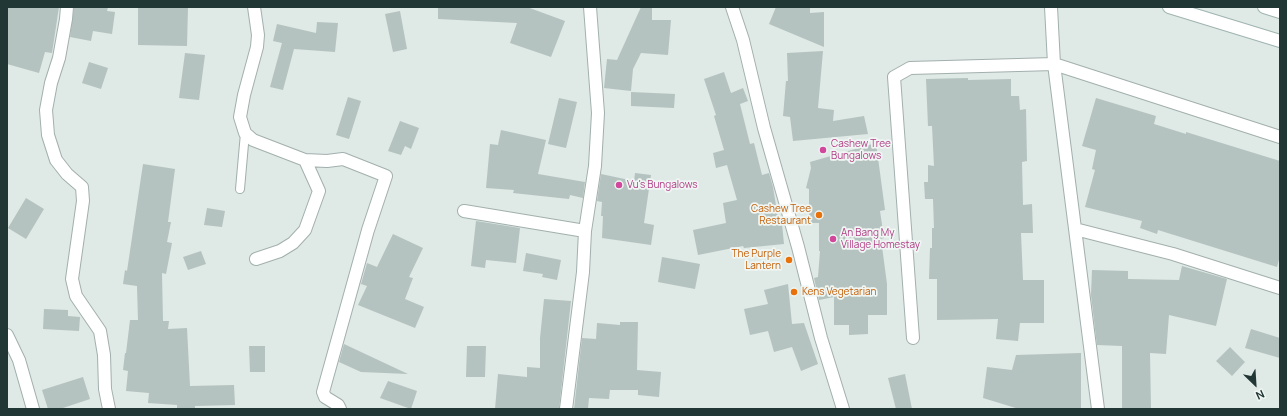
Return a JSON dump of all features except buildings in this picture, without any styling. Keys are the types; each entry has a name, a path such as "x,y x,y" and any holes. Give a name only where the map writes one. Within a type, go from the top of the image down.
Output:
{"street":[{"path":"67,7 59,58 51,83 46,110 48,135 56,160 67,174 82,187 83,201 72,279 76,296 100,331 104,355 105,389 109,409"},
{"path":"254,7 258,34 257,47 244,95 240,117 245,133 253,140 305,160 327,161 343,159 386,176 360,260 323,392 325,397 338,405 340,409"},
{"path":"566,409 583,272 585,231 595,166 598,113 590,7"},
{"path":"732,7 743,40 764,128 798,247 821,338 843,409"},
{"path":"1051,7 1054,64 1098,409"},
{"path":"1169,7 1280,41"},
{"path":"1264,7 1280,12"},
{"path":"912,338 894,78 910,68 1054,64 1280,137"},
{"path":"256,259 280,251 293,243 305,230 319,191 305,160"},
{"path":"464,211 585,231"},
{"path":"1075,229 1173,254 1280,288"},
{"path":"7,335 19,360 33,409"}],"lane":[{"path":"240,189 245,133"}],"place":[{"name":"Cashew Tree Bungalows","path":"823,150"},
{"name":"Vu's Bungalows","path":"619,185"},
{"name":"Cashew Tree Restaurant","path":"819,215"},
{"name":"An Bang My Village Homestay","path":"833,239"},
{"name":"The Purple Lantern","path":"789,260"},
{"name":"Kens Vegetarian","path":"794,292"}]}
